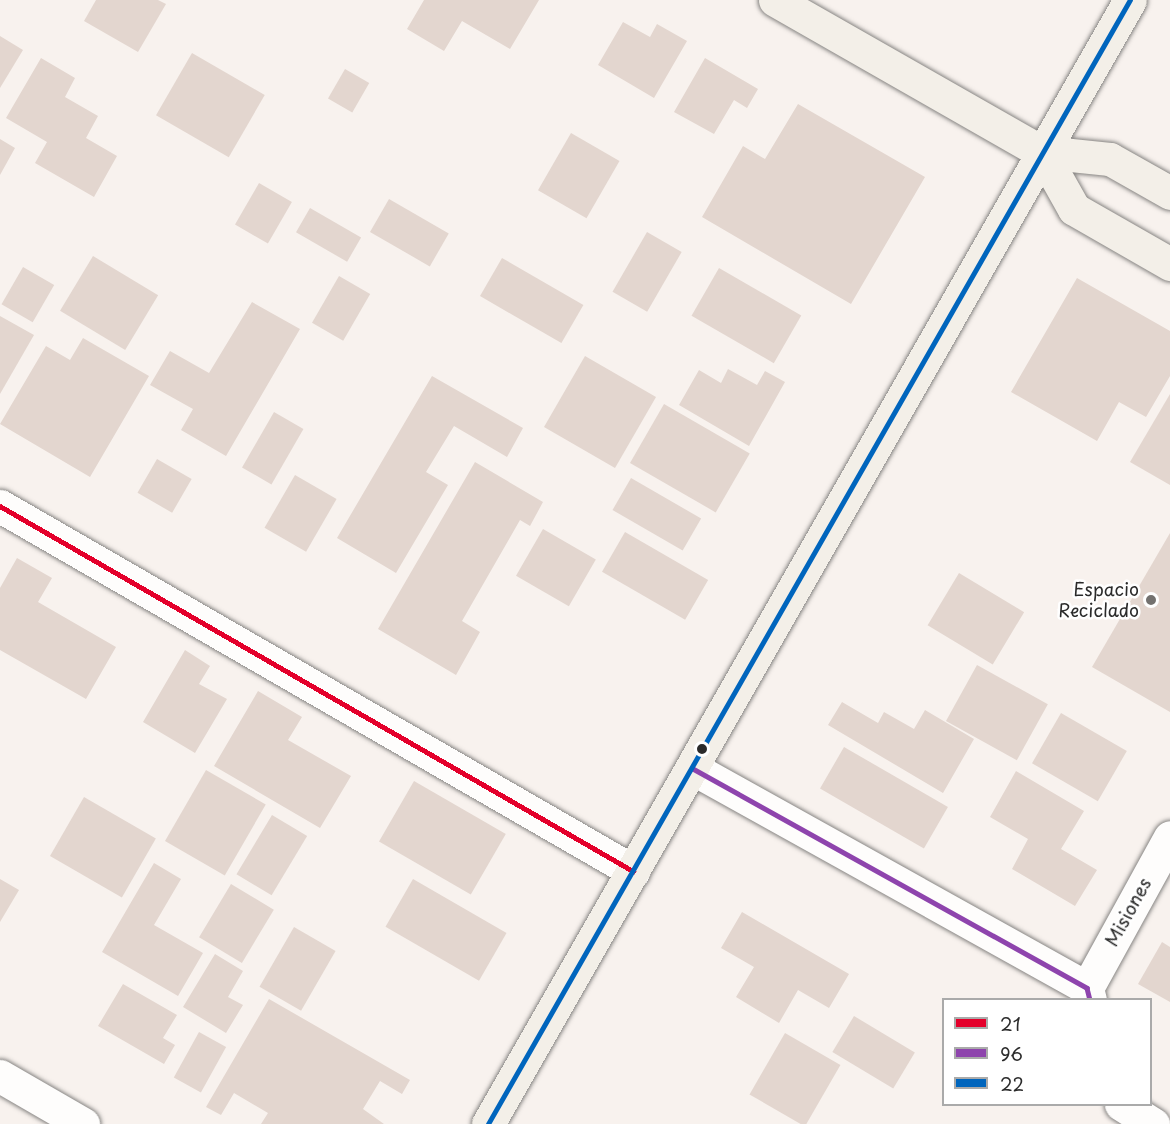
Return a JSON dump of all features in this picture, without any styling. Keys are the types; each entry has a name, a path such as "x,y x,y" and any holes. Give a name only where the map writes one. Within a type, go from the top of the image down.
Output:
{"main road":[{"path":"775,0 1042,152 1110,159 1170,193"},
{"path":"488,1124 1130,0"},
{"path":"1042,152 1074,209 1170,264"}],"street":[{"path":"0,506 633,871"},
{"path":"692,768 1088,994"},
{"name":"Misiones","path":"1088,994 1170,837"},
{"path":"0,1076 83,1124"},
{"path":"1124,1106 1153,1124"}],"building":[{"path":"96,0 158,0 166,4 138,52 84,21"},
{"path":"424,0 539,0 510,49 462,21 444,51 407,29"},
{"path":"623,22 650,37 657,24 687,41 654,98 598,65"},
{"path":"0,36 23,50 0,88"},
{"path":"192,53 265,95 229,157 156,115"},
{"path":"41,58 75,78 65,97 98,116 86,138 117,156 94,197 35,163 47,142 6,118"},
{"path":"705,58 758,89 747,108 734,100 714,134 674,112"},
{"path":"345,69 369,83 352,112 328,98"},
{"path":"798,104 925,177 851,304 702,217 743,146 765,159"},
{"path":"571,133 619,161 586,218 538,190"},
{"path":"0,139 15,148 0,175"},
{"path":"259,183 292,202 268,244 235,225"},
{"path":"389,199 449,234 430,266 370,232"},
{"path":"310,208 361,238 347,262 296,232"},
{"path":"647,232 682,252 647,312 612,292"},
{"path":"93,256 158,295 125,350 60,311"},
{"path":"502,258 583,305 561,343 480,296"},
{"path":"23,267 54,285 33,322 2,304"},
{"path":"719,268 801,316 774,363 692,316"},
{"path":"339,276 370,294 343,341 312,323"},
{"path":"1077,278 1170,331 1170,376 1146,417 1119,402 1097,441 1011,392"},
{"path":"252,302 300,329 226,456 181,430 193,409 150,385 170,351 209,373"},
{"path":"0,316 34,335 0,394"},
{"path":"83,338 149,376 90,477 0,424 46,346 70,360"},
{"path":"585,356 656,397 615,468 544,427"},
{"path":"728,369 757,385 765,371 785,382 749,446 679,405 699,370 721,383"},
{"path":"432,376 523,428 507,457 454,426 426,472 448,485 396,573 337,538"},
{"path":"1170,394 1170,485 1130,462"},
{"path":"664,404 750,454 716,512 630,463"},
{"path":"274,412 303,429 271,484 242,467"},
{"path":"157,459 192,479 172,513 138,493"},
{"path":"475,462 543,502 530,526 520,520 462,621 480,632 456,675 378,629"},
{"path":"295,475 337,499 306,552 264,528"},
{"path":"631,478 701,518 683,551 612,510"},
{"path":"543,529 596,560 569,606 516,576"},
{"path":"625,532 708,580 685,620 602,572"},
{"name":"Espacio Reciclado","path":"1170,533 1170,712 1092,667"},
{"path":"17,558 52,578 38,602 116,647 86,699 0,650 0,588"},
{"path":"959,573 1024,612 993,664 928,625"},
{"path":"185,650 210,666 199,684 227,699 195,753 143,722"},
{"path":"977,665 1048,704 1017,760 946,721"},
{"path":"258,691 302,717 288,740 351,776 320,828 214,766"},
{"path":"842,702 878,723 884,712 914,729 925,710 974,739 943,793 828,725"},
{"path":"1061,713 1127,751 1098,801 1032,763"},
{"path":"844,747 948,807 924,849 820,789"},
{"path":"206,770 266,804 225,876 165,841"},
{"path":"1016,771 1084,811 1061,849 1097,870 1075,906 1012,869 1028,839 990,817"},
{"path":"414,781 506,834 471,895 379,842"},
{"path":"84,797 156,838 122,897 50,856"},
{"path":"272,815 307,836 272,895 236,874"},
{"path":"154,863 181,879 154,925 203,953 178,996 102,952"},
{"path":"0,879 19,890 0,922"},
{"path":"413,879 507,933 479,981 386,927"},
{"path":"231,884 274,910 242,963 199,937"},
{"path":"742,912 849,974 829,1008 798,990 779,1023 736,997 754,967 721,948"},
{"path":"294,927 336,951 301,1011 260,987"},
{"path":"1162,942 1170,947 1170,1002 1138,984"},
{"path":"215,954 243,971 228,997 243,1005 226,1033 183,1007"},
{"path":"123,984 177,1015 163,1038 175,1045 164,1064 98,1026"},
{"path":"269,999 410,1080 402,1094 380,1081 363,1109 384,1124 261,1124 268,1113 234,1093 221,1115 206,1107"},
{"path":"854,1016 915,1053 893,1089 832,1052"},
{"path":"199,1032 226,1047 201,1093 174,1077"},
{"path":"785,1033 840,1065 806,1124 801,1124 750,1094"}],"transit line":[{"name":"22","path":"488,1124 1130,0"},
{"name":"21","path":"0,506 633,871"},
{"name":"96","path":"692,768 1087,988 1090,998"}],"place":[{"name":"Espacio Reciclado","path":"1151,600"}]}
